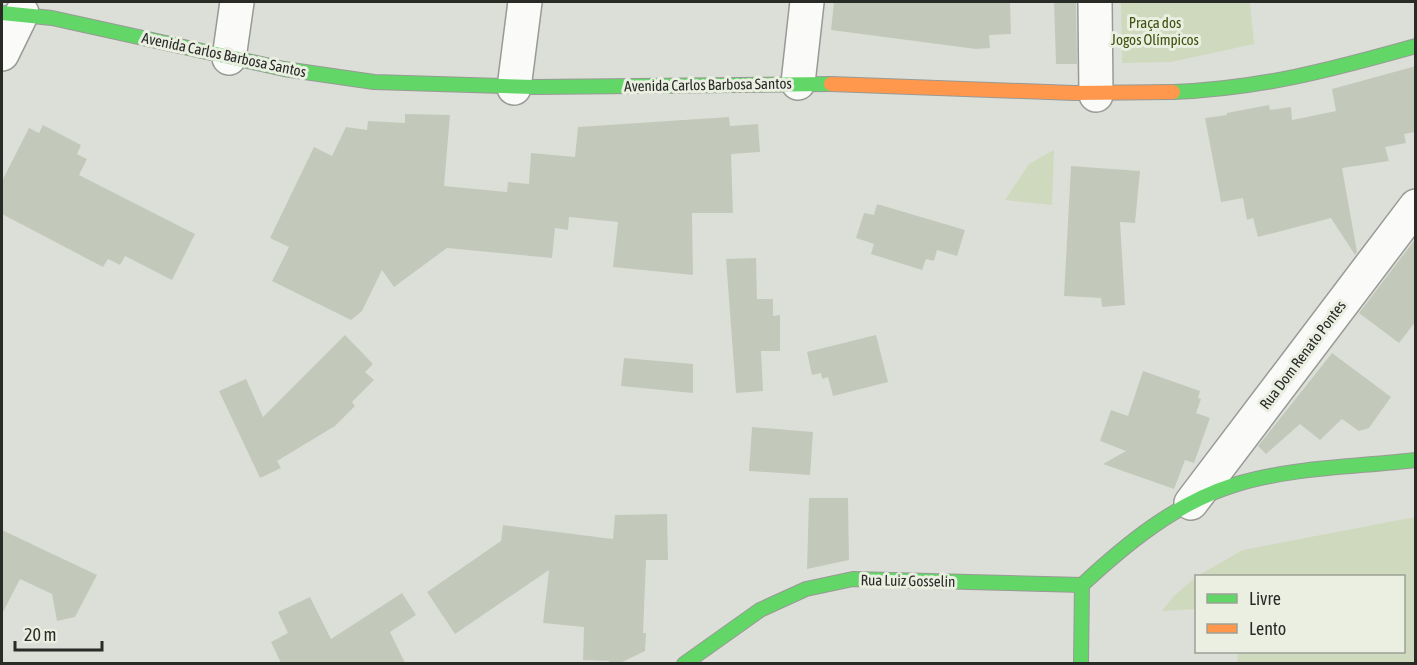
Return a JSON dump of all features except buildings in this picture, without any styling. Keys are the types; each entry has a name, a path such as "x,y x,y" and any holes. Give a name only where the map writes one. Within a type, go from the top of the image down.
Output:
{"main road":[{"name":"Avenida Carlos Barbosa Santos","path":"12,13 59,18 230,58 310,74 376,82 514,88 798,83 905,85 1096,95 1176,93 1244,87 1320,73 1416,46"},
{"path":"1081,663 1082,585 1116,555 1191,503 1212,493 1254,479 1306,470 1416,460"},
{"name":"Rua Luiz Gosselin","path":"684,663 760,610 806,589 853,579 1082,585"}],"street":[{"path":"230,58 237,2"},
{"path":"514,88 525,2"},
{"path":"798,83 807,2"},
{"path":"1095,2 1096,95"},
{"path":"2,54 12,13"},
{"name":"Rua Dom Renato Pontes","path":"1191,503 1416,206"}],"green space":[{"name":"Praça dos Jogos Olímpicos","path":"1121,2 1250,2 1254,44 1171,62 1122,63"},
{"path":"1054,150 1052,205 1005,200 1029,164"},
{"path":"1415,517 1415,663 1237,663 1238,653 1405,653 1405,575 1199,575 1243,550"},
{"path":"1195,578 1195,609 1162,611 1174,596"}],"traffic: fast":[{"path":"2,13 52,18 284,69 374,82 534,87 831,84"},
{"path":"1173,92 1236,87 1296,77 1416,46"},
{"path":"1081,664 1082,585 1134,540 1172,514 1192,502 1234,485 1278,474 1416,460"},
{"path":"684,664 760,610 806,589 853,579 1082,585"}],"traffic: slow":[{"path":"831,84 1074,93 1173,92"}]}
